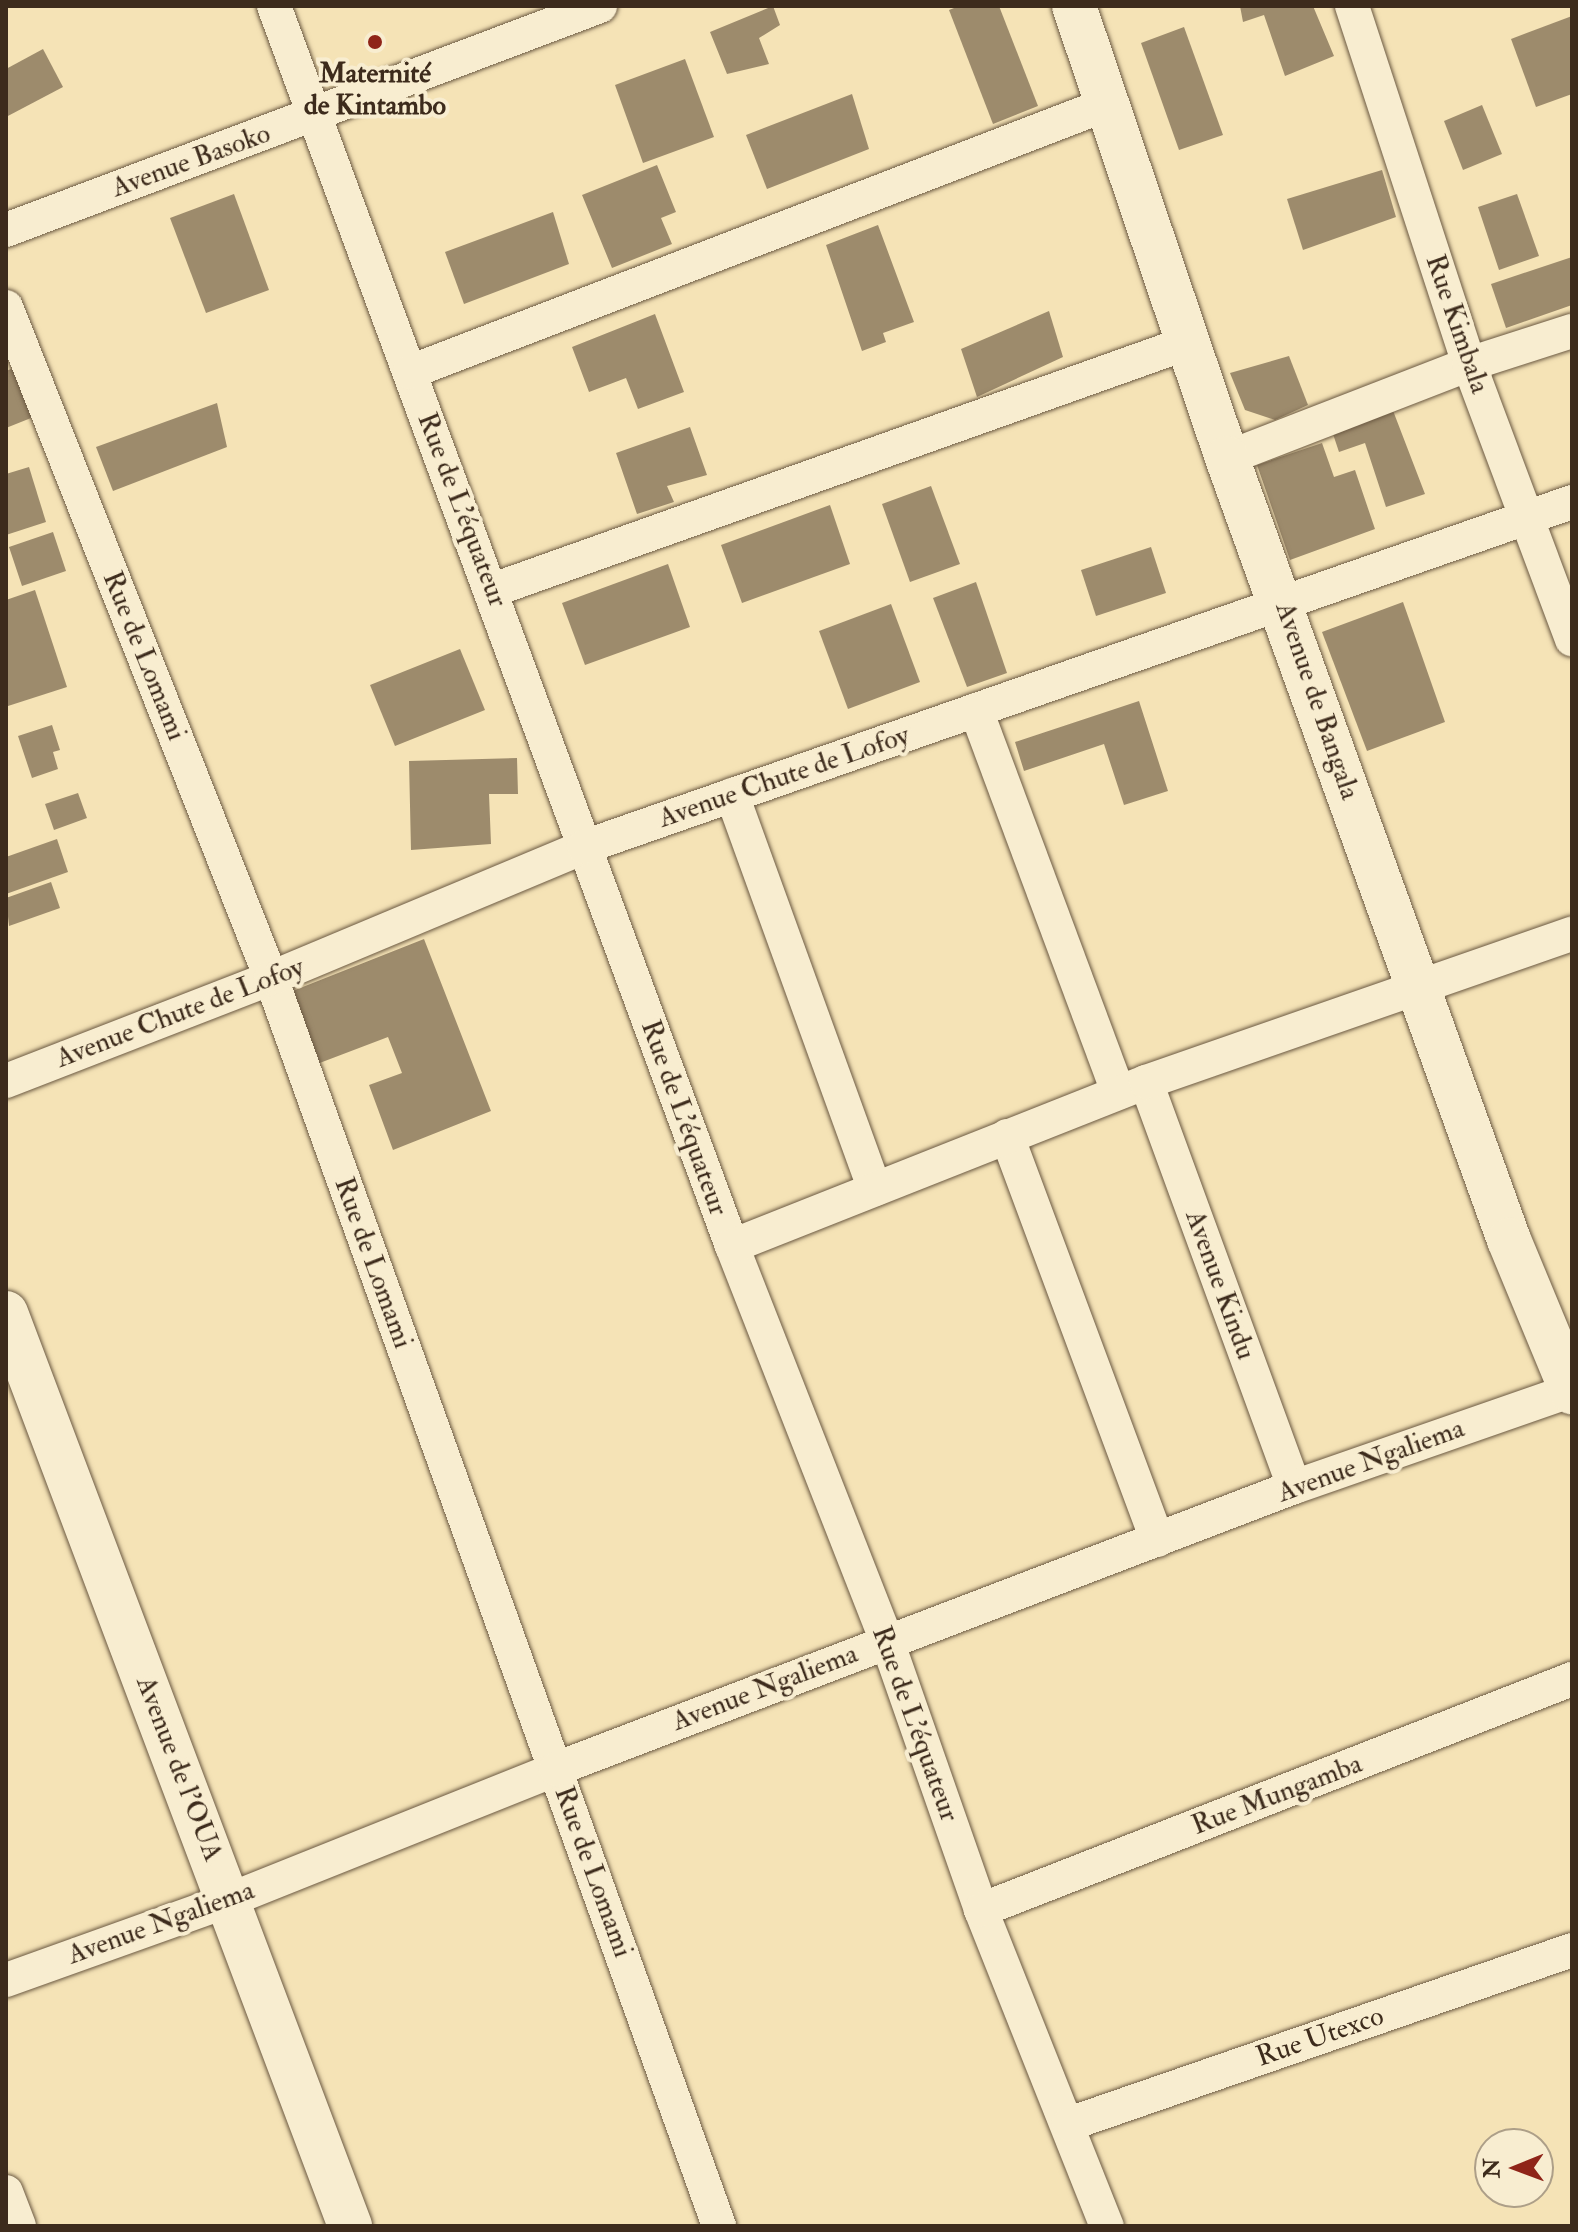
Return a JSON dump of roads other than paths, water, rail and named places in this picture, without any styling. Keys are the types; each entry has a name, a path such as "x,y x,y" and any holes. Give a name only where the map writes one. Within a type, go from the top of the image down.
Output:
{"main road":[{"name":"Avenue de Bangala","path":"1074,6 1110,103 1227,458 1282,603 1418,990 1509,1240 1572,1391"},
{"name":"Avenue de l’OUA","path":"6,1313 350,2226"}],"street":[{"name":"Rue de L'équateur","path":"274,6 493,590 584,847 732,1246 887,1641 981,1910 1069,2124 1107,2226"},
{"name":"Avenue Basoko","path":"6,230 600,6"},
{"name":"Rue Kimbala","path":"1352,6 1469,364 1572,639"},
{"path":"410,372 1110,103"},
{"name":"Rue de Lomami","path":"6,307 271,978 719,2226"},
{"path":"1227,458 1469,364 1572,331"},
{"path":"493,590 1187,343"},
{"name":"Avenue Chute de Lofoy","path":"6,1081 271,978 584,847 1572,502"},
{"name":"Avenue Kindu","path":"976,710 1294,1487"},
{"path":"732,795 875,1189"},
{"path":"732,1246 1132,1087 1572,934"},
{"path":"1007,1136 1157,1540"},
{"name":"Avenue Ngaliema","path":"6,1980 229,1900 556,1769 1294,1487 1572,1391"},
{"name":"Rue Mungamba","path":"981,1910 1572,1679"},
{"name":"Rue Utexco","path":"1069,2124 1572,1950"},
{"path":"6,2192 19,2226"}],"place":[{"name":"Maternité de Kintambo","path":"375,42"}]}
